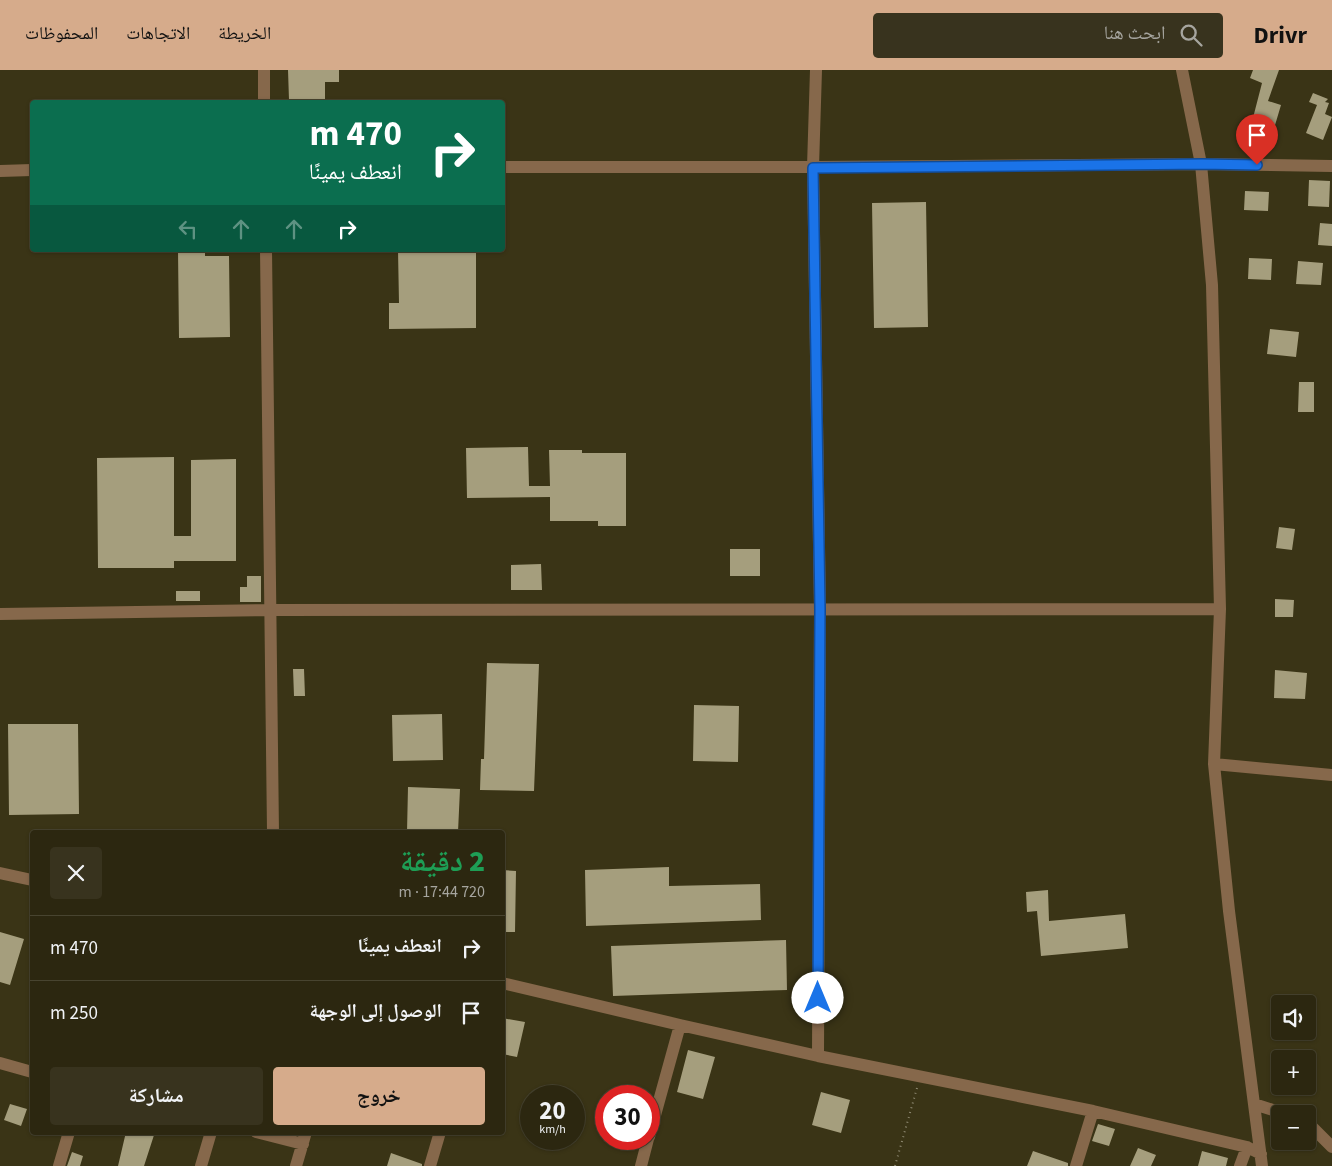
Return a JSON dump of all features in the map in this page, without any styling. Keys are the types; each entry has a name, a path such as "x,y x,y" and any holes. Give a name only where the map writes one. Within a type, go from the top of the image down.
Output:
{"street":[{"path":"264,70 264,100"},
{"path":"816,70 813,168 820,609 818,1056"},
{"path":"1182,70 1202,164 1212,285 1220,609 1214,764 1229,911 1262,1160"},
{"path":"505,167 813,168 1202,164 1332,166"},
{"path":"0,171 30,170"},
{"path":"266,252 273,830"},
{"path":"0,614 270,610 1220,609"},
{"path":"1214,764 1332,775"},
{"path":"0,873 30,880"},
{"path":"505,984 818,1056 1093,1111 1248,1148 1262,1160"},
{"path":"660,1096 680,1025"},
{"path":"0,1063 30,1071"},
{"path":"1254,1104 1271,1109"},
{"path":"1076,1166 1093,1111"},
{"path":"1316,1131 1332,1147"},
{"path":"59,1166 68,1135"},
{"path":"201,1166 210,1135"},
{"path":"280,1135 305,1138 296,1166"},
{"path":"430,1166 439,1135"},
{"path":"1240,1166 1248,1148"},
{"path":"641,1166 645,1150"}],"path":[{"path":"895,1166 920,1076"}],"building":[{"path":"288,70 339,70 339,82 325,82 325,100 289,100"},
{"path":"1253,70 1279,70 1268,101 1281,105 1270,142 1260,127 1254,147 1246,145 1262,83 1250,78"},
{"path":"1313,93 1328,99 1325,102 1329,103 1325,114 1332,117 1323,140 1306,133 1317,105 1309,102"},
{"path":"1309,180 1330,181 1329,207 1308,206"},
{"path":"1245,191 1269,192 1268,211 1244,210"},
{"path":"926,202 928,327 874,328 872,203"},
{"path":"1320,223 1332,224 1332,246 1318,245"},
{"path":"178,252 205,252 205,256 229,256 230,337 179,338"},
{"path":"398,252 476,252 476,328 389,329 389,303 399,303"},
{"path":"1249,258 1272,259 1271,280 1248,279"},
{"path":"1298,261 1323,263 1321,285 1296,284"},
{"path":"1270,329 1299,332 1296,357 1267,354"},
{"path":"1299,382 1314,382 1314,412 1298,412"},
{"path":"528,447 529,486 550,486 549,450 582,450 582,453 626,453 626,526 598,526 598,521 550,521 550,497 467,498 466,448"},
{"path":"174,457 174,536 191,536 191,460 236,459 236,561 174,561 174,568 98,568 97,458"},
{"path":"1279,527 1295,529 1292,550 1276,548"},
{"path":"730,549 760,549 760,576 730,576"},
{"path":"541,564 542,590 511,590 511,565"},
{"path":"247,576 261,576 261,602 240,602 240,587 247,587"},
{"path":"176,591 200,591 200,601 176,601"},
{"path":"1275,599 1294,600 1293,617 1275,617"},
{"path":"487,663 539,664 534,791 480,790 481,759 484,759"},
{"path":"293,669 304,669 305,696 294,696"},
{"path":"1275,670 1307,673 1305,699 1274,698"},
{"path":"694,705 739,706 738,762 693,761"},
{"path":"442,714 443,760 393,761 392,715"},
{"path":"8,724 78,724 79,814 9,815"},
{"path":"408,787 460,789 458,830 407,830"},
{"path":"669,867 669,886 760,884 761,920 586,926 585,870"},
{"path":"505,870 516,871 515,932 505,932"},
{"path":"1048,890 1049,921 1125,914 1128,948 1041,956 1037,911 1027,912 1026,892"},
{"path":"0,932 24,939 10,985 0,982"},
{"path":"786,940 787,990 613,996 611,946"},
{"path":"505,1019 525,1022 517,1057 505,1055"},
{"path":"688,1050 715,1057 703,1099 677,1092"},
{"path":"821,1092 850,1100 841,1133 812,1125"},
{"path":"10,1104 27,1109 21,1126 4,1120"},
{"path":"1098,1124 1115,1129 1109,1146 1092,1141"},
{"path":"125,1135 154,1135 144,1166 118,1166"},
{"path":"1138,1148 1156,1155 1151,1166 1130,1166"},
{"path":"1033,1151 1068,1163 1068,1166 1027,1166"},
{"path":"1202,1151 1228,1158 1226,1166 1198,1166"},
{"path":"72,1152 83,1156 80,1166 67,1166"},
{"path":"391,1153 422,1164 422,1166 387,1166"}],"route":[{"path":"818,998 820,609 813,168 1257,165"}]}
